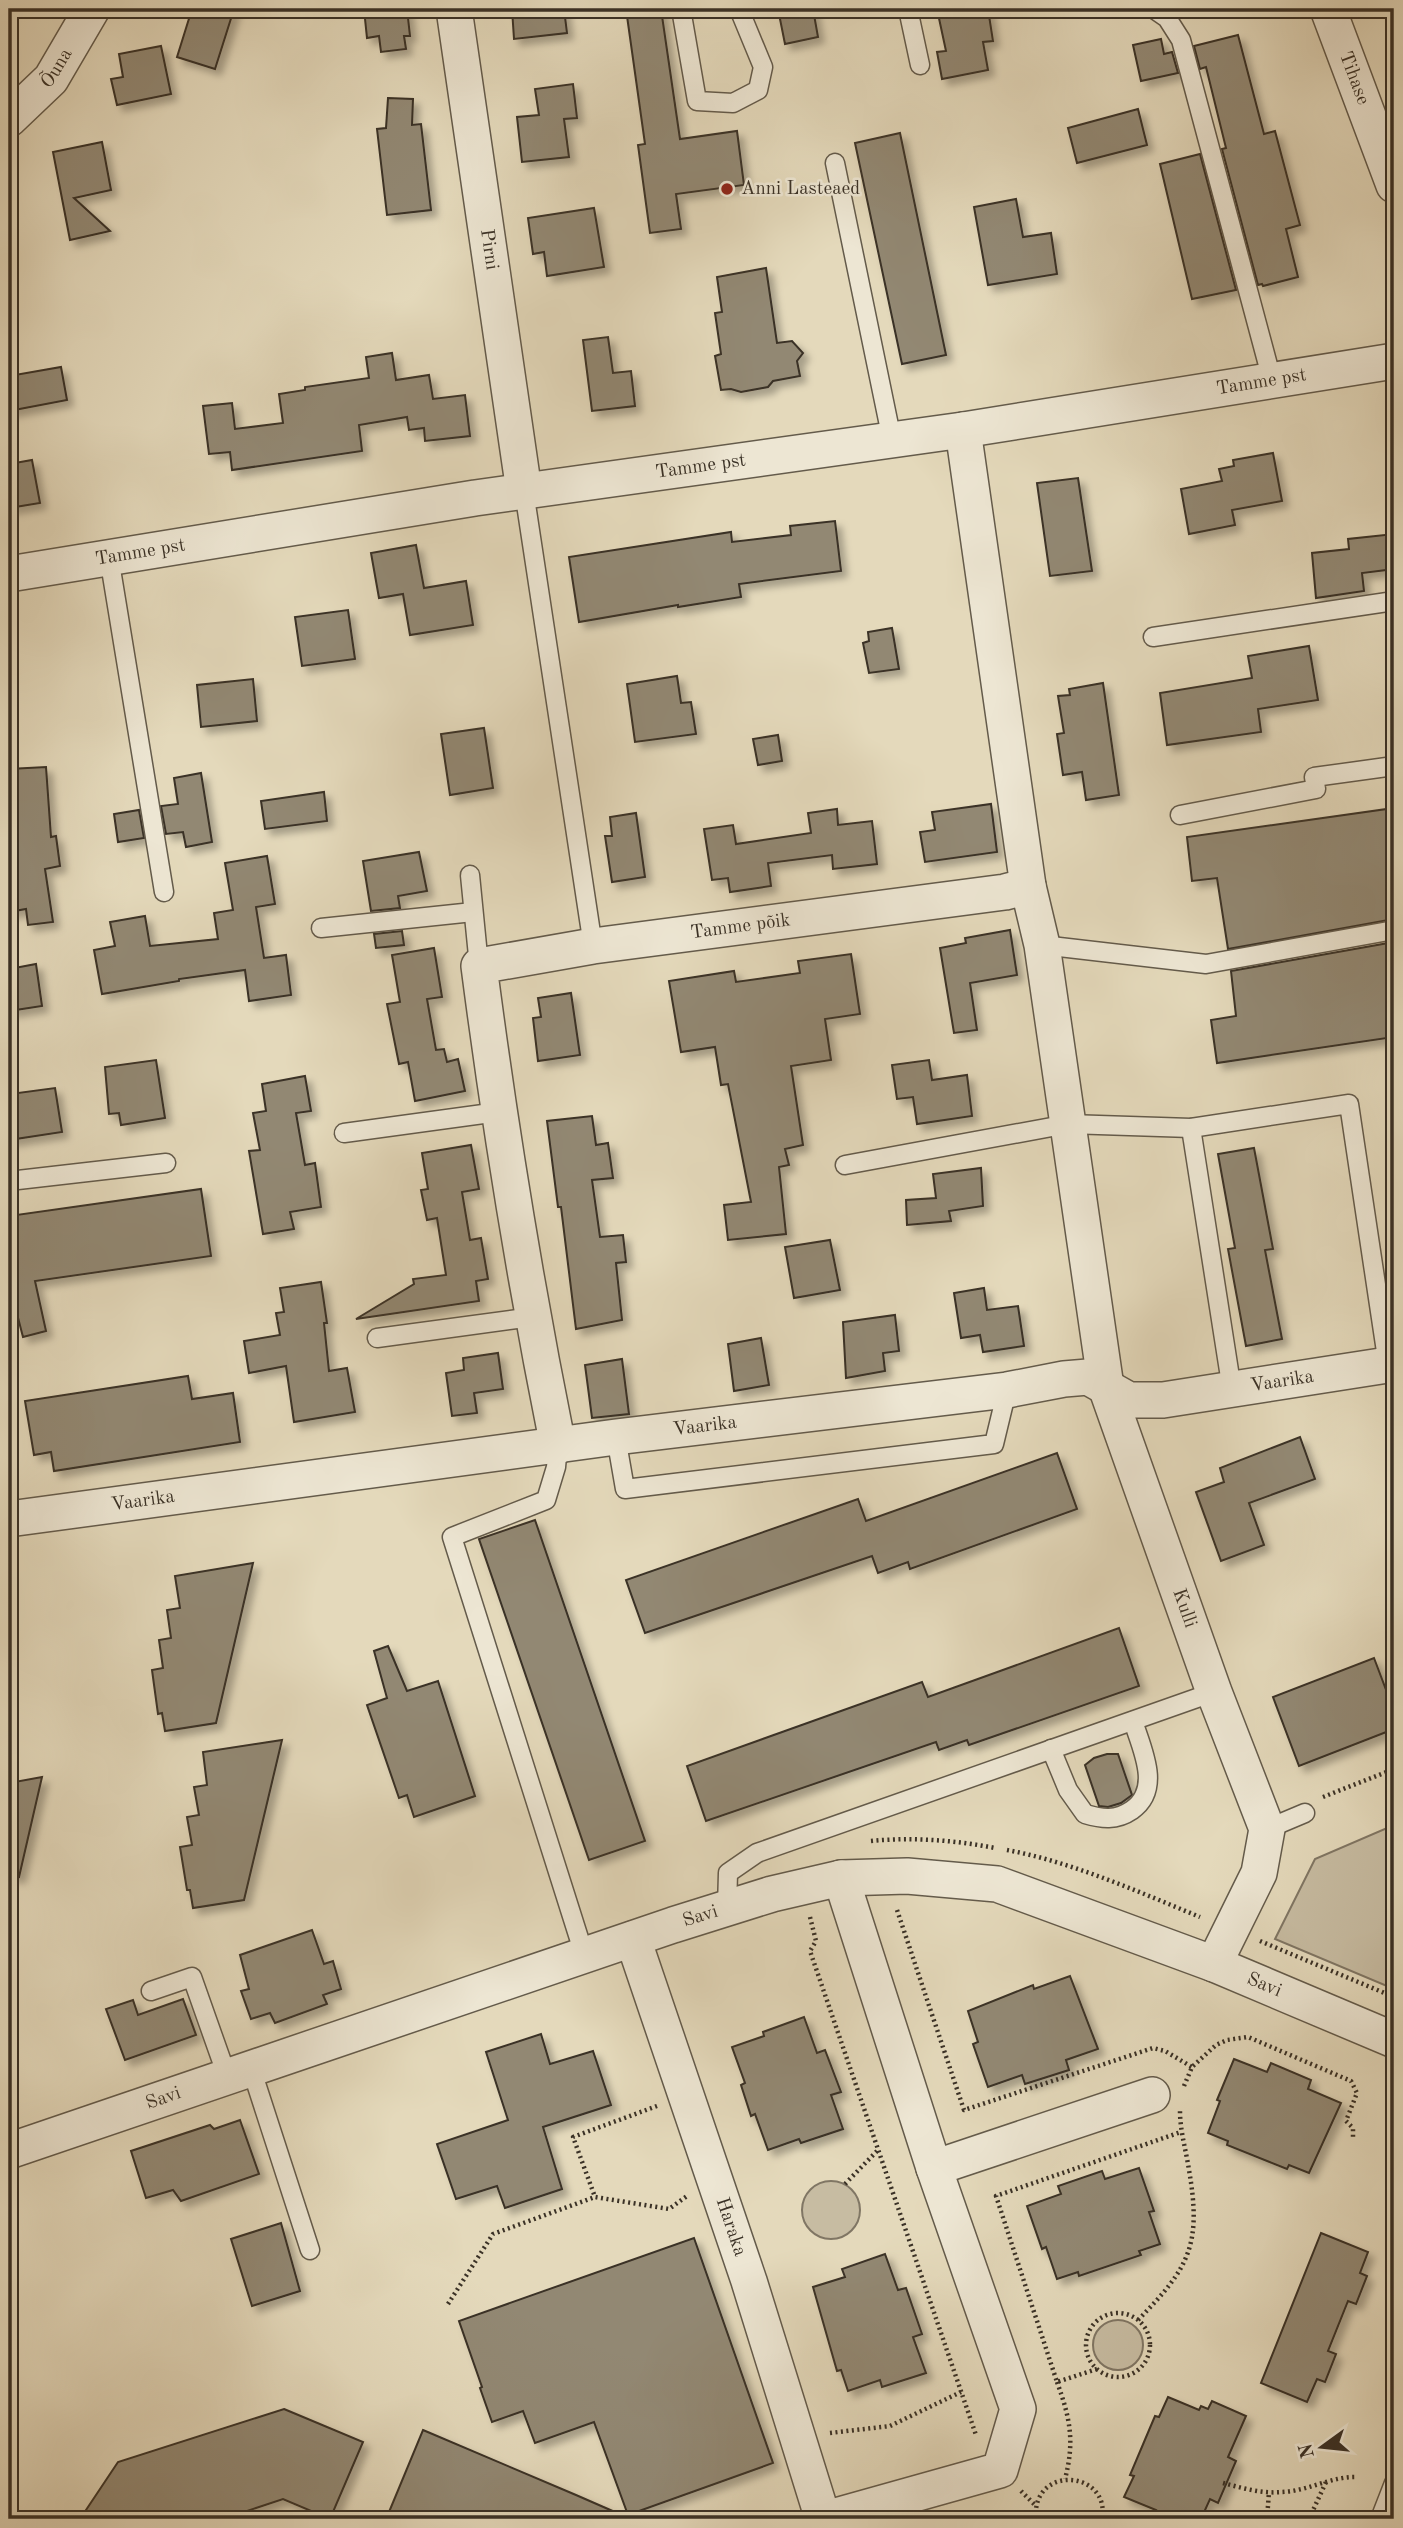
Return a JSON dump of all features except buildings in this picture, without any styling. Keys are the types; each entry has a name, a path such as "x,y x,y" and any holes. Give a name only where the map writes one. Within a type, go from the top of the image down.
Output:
{"street":[{"name":"Õuna","path":"9,119 51,79 92,9"},
{"name":"Pirni","path":"454,9 524,491"},
{"name":"Tihase","path":"1328,9 1394,185"},
{"name":"Tamme pst","path":"9,574 524,491 963,430 1394,361"},
{"path":"963,430 1028,886"},
{"name":"Kulli","path":"1028,886 1042,945 1106,1387 1214,1692 1267,1829"},
{"name":"Tamme põik","path":"479,966 593,946 1005,892 1028,886"},
{"path":"479,966 498,1112 532,1317 558,1446"},
{"name":"Vaarika","path":"9,1519 616,1437 1007,1390 1064,1379 1088,1377 1129,1400 1163,1400 1391,1365"},
{"path":"1214,1964 1259,1873 1267,1829"},
{"name":"Savi","path":"9,2151 584,1954 772,1894 841,1878 906,1876 997,1884 1214,1964 1394,2040"},
{"path":"824,2519 1000,2470 1018,2409 934,2168 841,1878"},
{"name":"Haraka","path":"633,1939 748,2281 824,2519"},
{"path":"934,2168 1172,2096"}],"lane":[{"path":"681,9 697,101 733,103 758,90 763,66 739,9"},
{"path":"908,9 920,65"},
{"path":"1167,12 1181,40 1272,380"},
{"path":"835,163 892,440"},
{"path":"524,491 593,946"},
{"path":"109,557 164,892"},
{"path":"1153,637 1394,601"},
{"path":"1180,815 1316,789 1314,777 1394,766"},
{"path":"470,875 479,966"},
{"path":"321,928 473,912"},
{"path":"1042,945 1206,964 1394,930"},
{"path":"845,1165 1068,1124 1191,1128 1349,1104 1391,1365"},
{"path":"344,1133 498,1112"},
{"path":"1191,1128 1232,1390"},
{"path":"9,1181 166,1163"},
{"path":"377,1338 532,1317"},
{"path":"616,1437 625,1489 994,1444 1007,1390"},
{"path":"558,1446 556,1467 546,1500 452,1537 584,1954"},
{"path":"727,1908 728,1873 757,1853 1214,1692"},
{"path":"1051,1749 1068,1790 1085,1814 1102,1818 1122,1817 1140,1804 1149,1786 1133,1721"},
{"path":"1267,1829 1306,1813"},
{"path":"151,1991 192,1977 239,2072 310,2250"},
{"path":"1380,2519 1394,2483"}],"path":[{"path":"1306,1813 1317,1799 1394,1769"},
{"path":"895,1905 964,2110 1153,2048 1165,2051 1192,2067"},
{"path":"809,1913 816,1941 810,1951 989,2473"},
{"path":"1138,2320 1173,2282 1185,2263 1193,2242 1192,2186 1172,2096 1192,2067 1216,2045 1227,2040 1248,2037 1351,2081 1357,2093 1346,2121 1353,2128 1353,2137"},
{"path":"595,2197 573,2137 662,2105"},
{"path":"1065,2480 1072,2442 1068,2413 996,2196 1181,2132"},
{"path":"845,2184 878,2150"},
{"path":"448,2304 493,2234 595,2197 669,2209 690,2194"},
{"path":"1120,2314 1138,2320 1149,2337 1148,2357 1143,2366 1135,2373 1115,2377 1097,2369 1090,2362 1086,2343 1094,2325 1110,2315 1120,2314"},
{"path":"1057,2382 1097,2369"},
{"path":"797,2438 890,2426 961,2392"},
{"path":"1223,2483 1282,2492 1346,2476 1357,2477"},
{"path":"1036,2519 1036,2506 1040,2496 1054,2482 1065,2480 1084,2483 1092,2488 1102,2505 1104,2518"},
{"path":"1309,2519 1326,2482"},
{"path":"1267,2519 1269,2492"}],"shaded area":[{"path":"1394,1825 1394,1989 1275,1939 1315,1859"},
{"path":"825,2181 837,2181 852,2189 860,2204 860,2216 852,2231 837,2239 825,2239 810,2231 802,2216 802,2204 810,2189"},
{"path":"1108,2321 1128,2321 1142,2335 1142,2355 1128,2369 1108,2369 1094,2355 1094,2335"}],"place":[{"name":"Anni Lasteaed","path":"727,189"}]}
